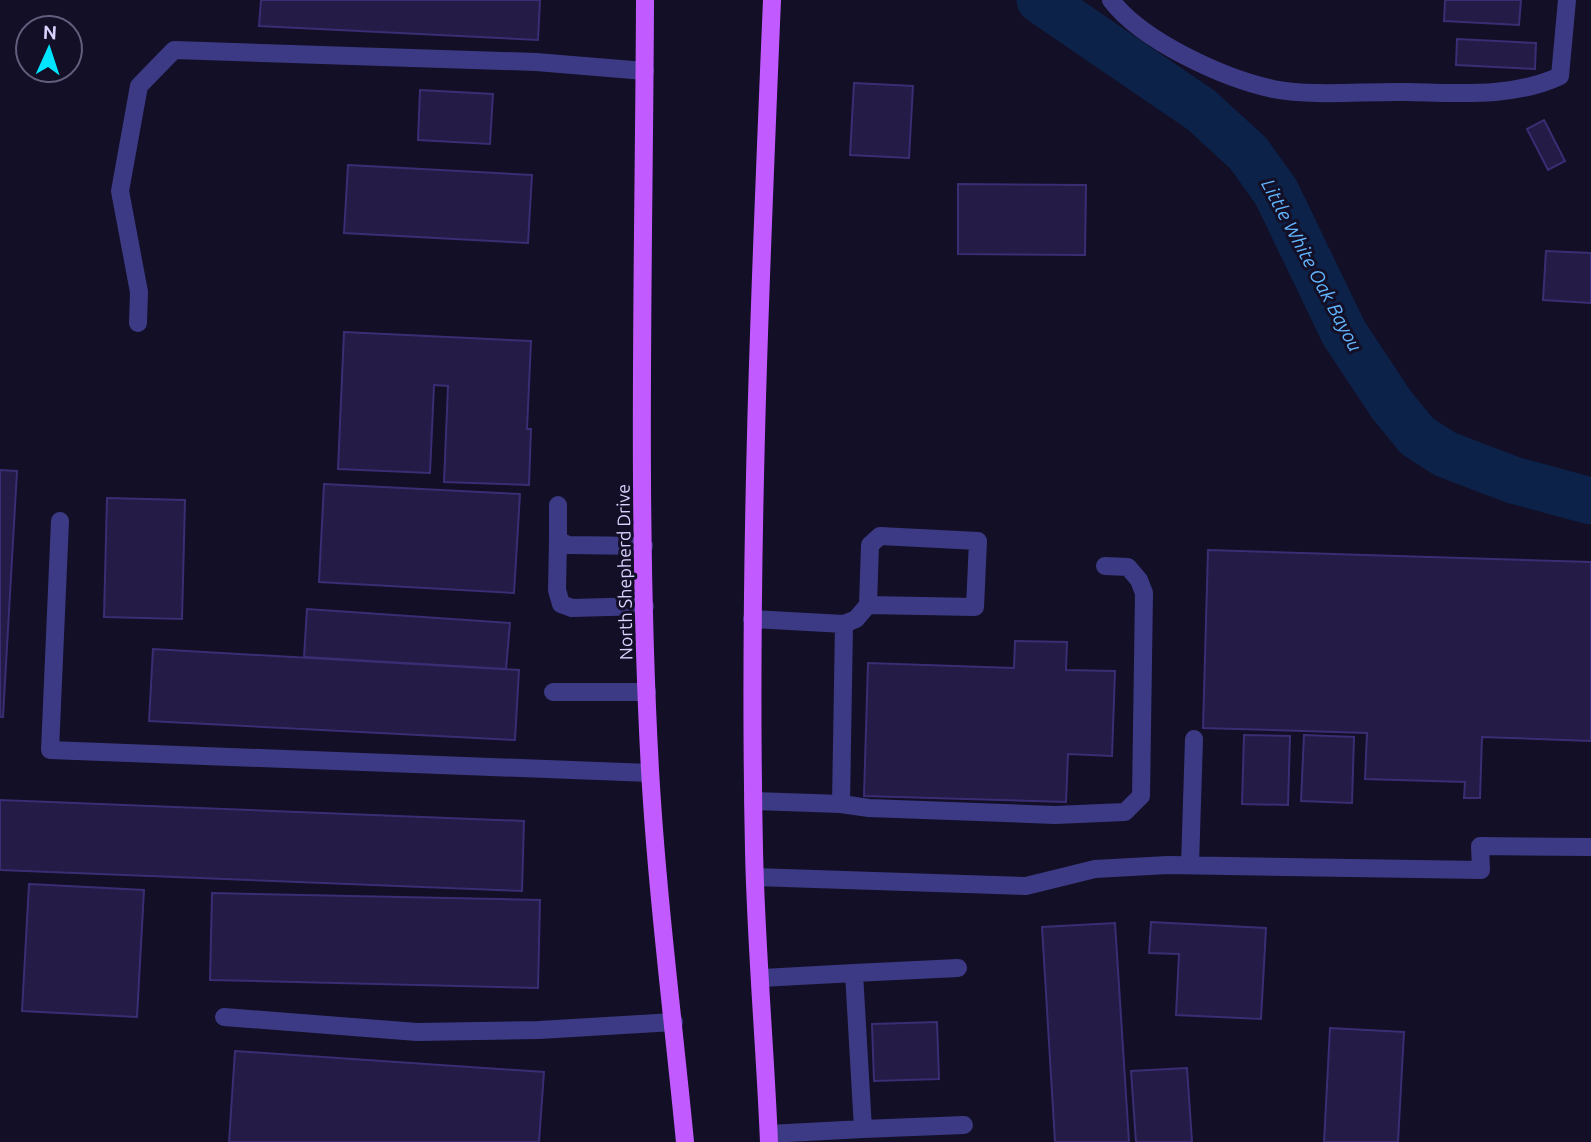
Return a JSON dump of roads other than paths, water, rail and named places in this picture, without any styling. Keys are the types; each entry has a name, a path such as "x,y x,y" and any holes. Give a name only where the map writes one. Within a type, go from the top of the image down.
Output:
{"main road":[{"name":"North Shepherd Drive","path":"645,0 644,546 647,692 650,773 685,1142"},
{"path":"769,1138 755,877 752,619 755,387 772,0"}],"lane":[{"path":"1111,0 1125,18 1189,59 1273,89 1364,94 1488,94 1547,82 1560,76 1567,0"},
{"path":"138,323 139,292 120,191 139,86 174,50 536,62 645,71"},
{"path":"558,505 557,590 561,604 572,608 645,606"},
{"path":"60,520 50,750 650,773"},
{"path":"752,619 844,624 856,619 868,605 870,545 880,536 978,541 975,607 868,605"},
{"path":"558,540 568,545 644,546"},
{"path":"753,801 1041,814 1125,812 1141,796 1144,593 1139,580 1128,567 1105,566"},
{"path":"841,804 844,624"},
{"path":"553,692 647,692"},
{"path":"1190,865 1194,739"},
{"path":"755,877 1026,886 1096,869 1190,865 1480,870 1480,846 1591,847"},
{"path":"761,978 958,968"},
{"path":"854,972 863,1129"},
{"path":"225,1017 417,1032 539,1030 674,1022"},
{"path":"769,1138 863,1129 964,1125"}],"waterway":[{"name":"Little White Oak Bayou","path":"1040,0 1201,110 1248,153 1276,192 1344,333 1391,404 1417,436 1445,454 1513,480 1591,501"}]}
